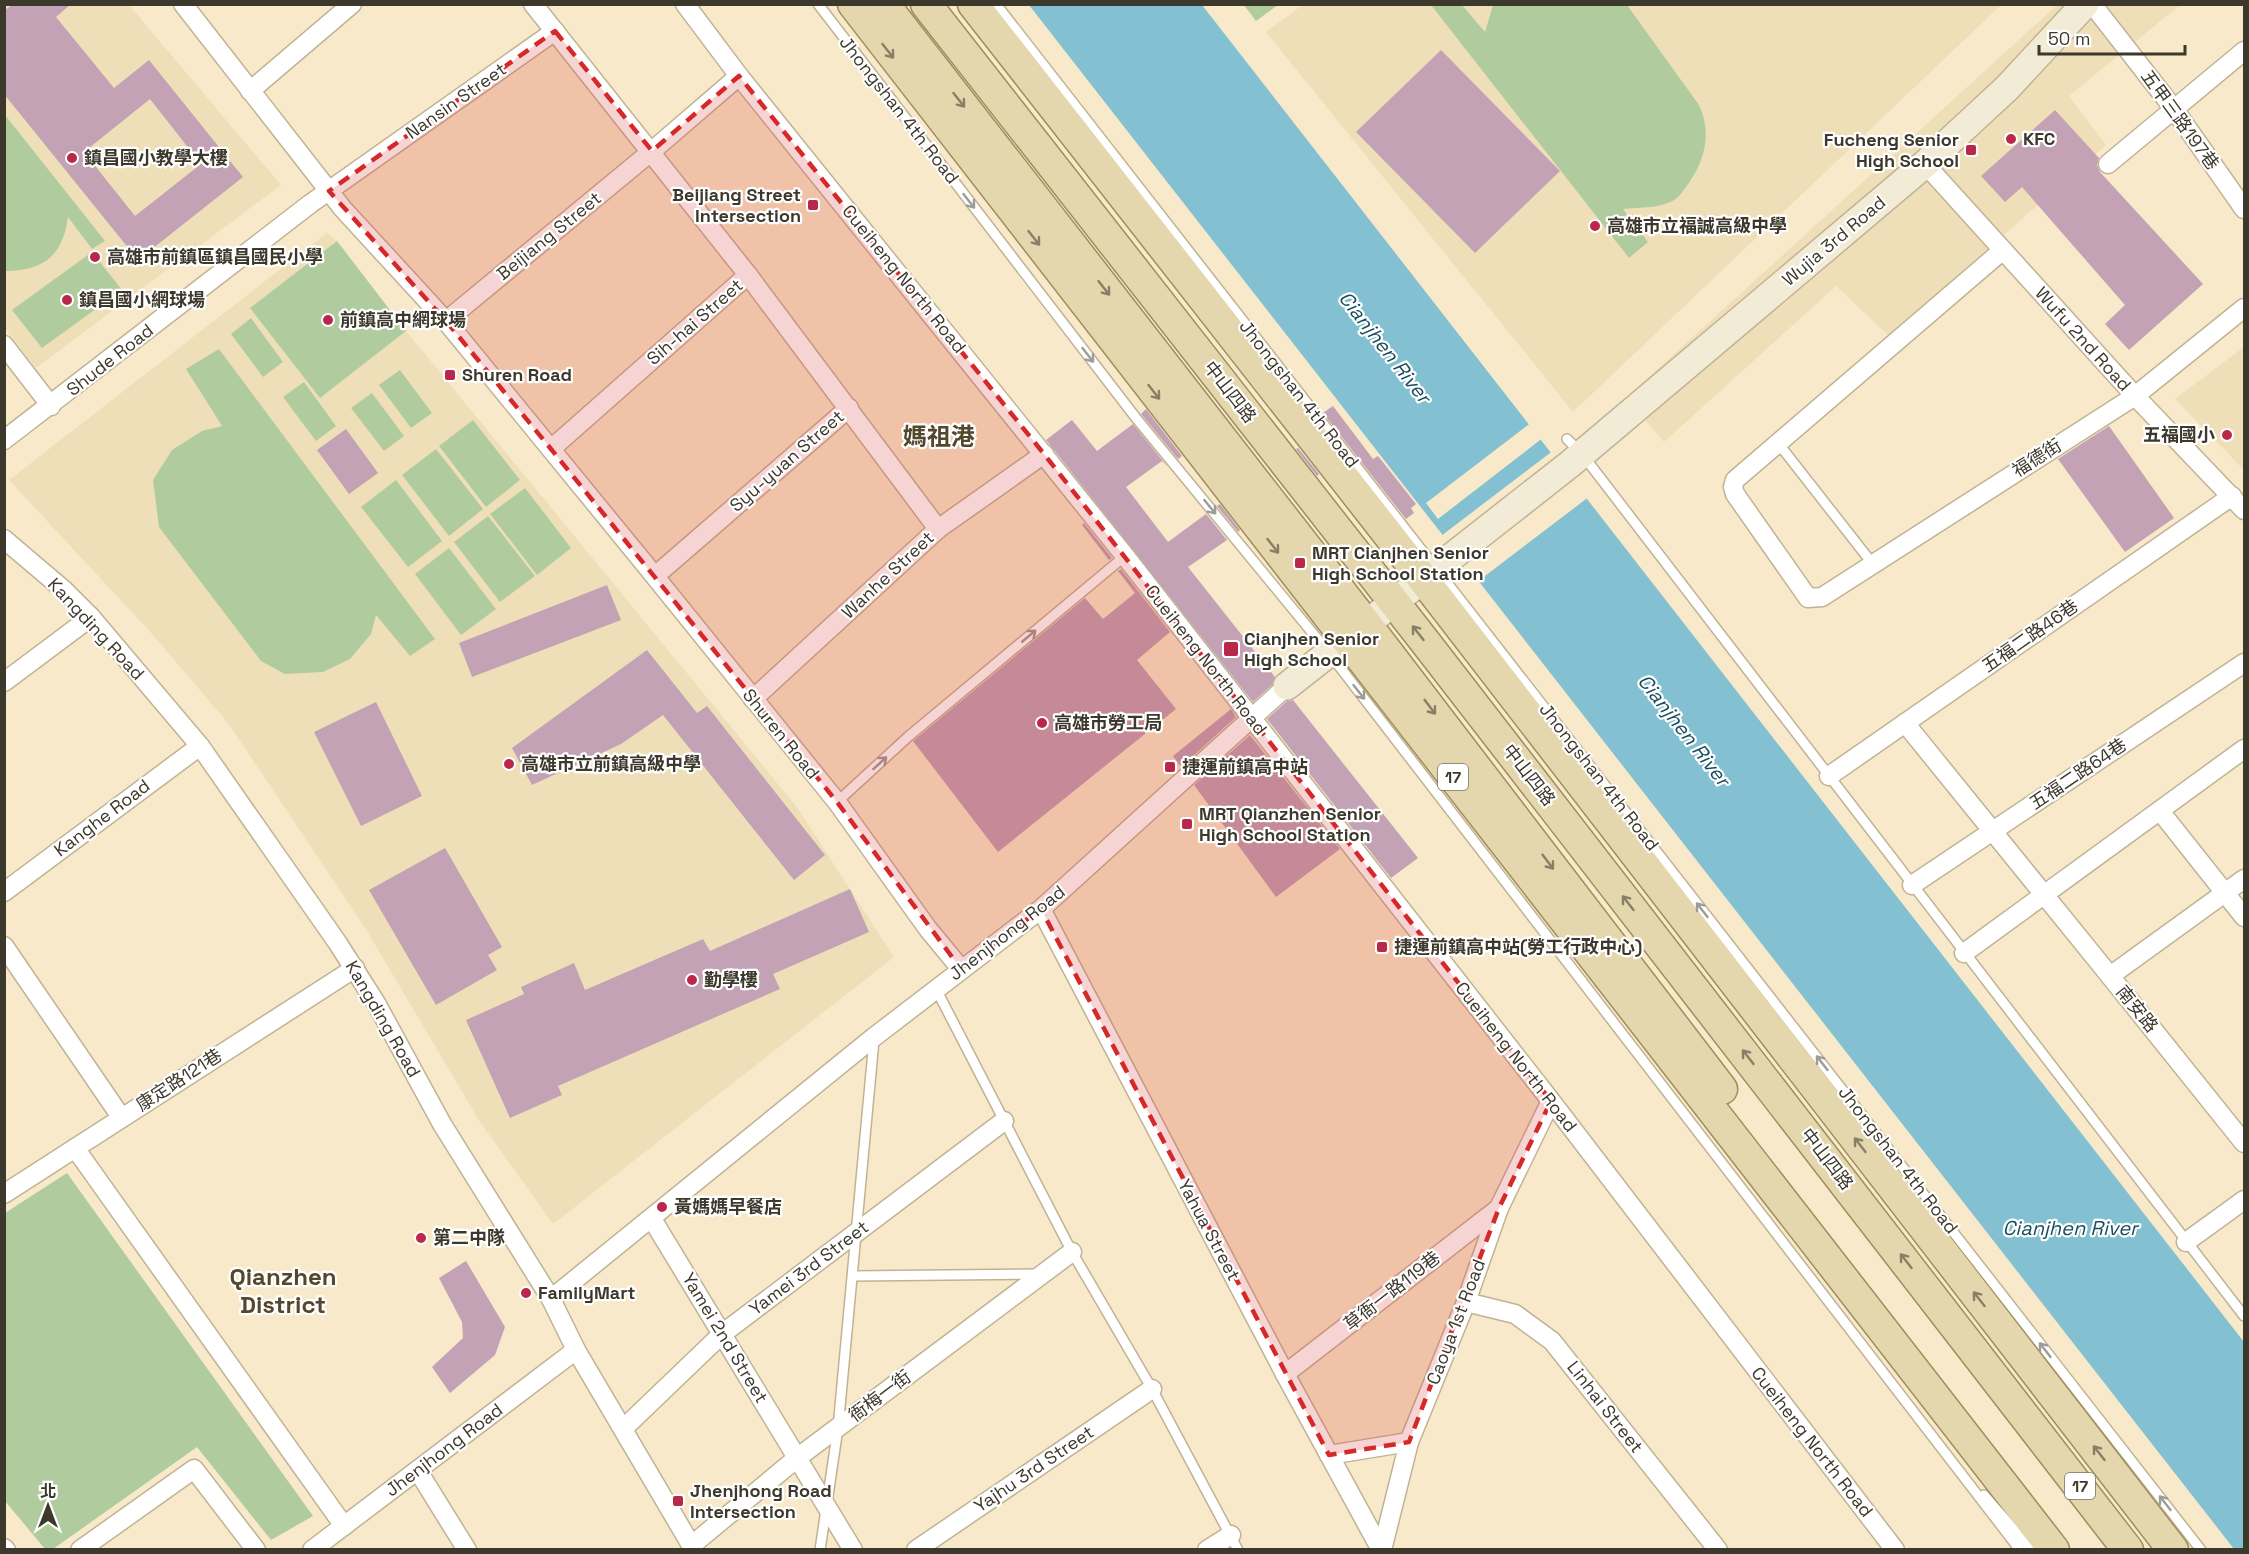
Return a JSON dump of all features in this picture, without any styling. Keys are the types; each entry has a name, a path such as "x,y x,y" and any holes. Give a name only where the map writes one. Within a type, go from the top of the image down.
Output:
{"main road":[{"name":"Jhongshan 4th Road","path":"853,4 2054,1550"},
{"name":"中山四路","path":"884,4 1347,639 2078,1550"},
{"name":"中山四路","path":"926,4 1394,602 2128,1550"},
{"name":"Jhongshan 4th Road","path":"973,4 1437,568 2173,1550"},
{"name":"Wujia 3rd Road","path":"1437,568 1573,452 1925,164 2007,88 2085,4"},
{"name":"Jhenjhong Road","path":"1287,686 1437,568"}],"street":[{"name":"Shuren Road","path":"183,4 329,191 446,321 655,576 837,802 928,929 961,969"},
{"path":"250,91 352,4"},
{"path":"533,4 652,151"},
{"name":"Cueiheng North Road","path":"685,4 739,76 1125,556 1551,1101 1895,1550"},
{"name":"五甲三路197巷","path":"2092,4 2174,109 2244,209"},
{"name":"Nansin Street","path":"329,191 555,32"},
{"path":"2108,164 2244,51"},
{"name":"Beijiang Street","path":"446,321 739,76"},
{"name":"Sih-hai Street","path":"551,449 748,275 652,151"},
{"name":"Wufu 2nd Road","path":"1925,164 2135,396 2244,510"},
{"path":"2230,190 2244,178"},
{"name":"Shude Road","path":"7,434 51,406 329,191"},
{"path":"1778,443 2003,250"},
{"name":"Syu-yuan Street","path":"655,576 849,408 748,275"},
{"name":"福德街","path":"1778,443 1735,480 1732,487 1804,595 1816,599 2135,396 2244,308"},
{"path":"4,345 51,406"},
{"name":"Wanhe Street","path":"753,699 938,529 849,408"},
{"path":"938,529 1044,453"},
{"name":"五福二路46巷","path":"1829,776 2232,496"},
{"name":"Kangding Road","path":"4,539 64,590 91,617 200,746 355,968 442,1124 551,1299 576,1350 693,1547"},
{"path":"4,682 91,617"},
{"name":"五福二路64巷","path":"1912,885 2244,663"},
{"name":"Jhenjhong Road","path":"551,1299 874,1037 1041,909 1287,686"},
{"path":"1905,723 2110,976"},
{"name":"Kanghe Road","path":"4,892 200,746"},
{"path":"1964,953 2046,896 2244,749"},
{"path":"2160,811 2244,917"},
{"name":"南安路","path":"2244,879 2110,976 2244,1143"},
{"name":"Yahua Street","path":"1041,909 1285,1374 1382,1550"},
{"path":"4,946 121,1117"},
{"name":"康定路121巷","path":"4,1194 355,968"},
{"name":"Caoya 1st Road","path":"1382,1550 1409,1442 1466,1302 1499,1208 1551,1101"},
{"name":"Yamei 3rd Street","path":"624,1428 722,1334 1004,1121"},
{"path":"75,1148 344,1526"},
{"path":"2186,1242 2244,1200"},
{"name":"草衙一路119巷","path":"1285,1374 1499,1208"},
{"name":"Yamei 2nd Street","path":"652,1219 853,1550"},
{"name":"衙梅一街","path":"693,1547 797,1458 1072,1252"},
{"name":"Linhai Street","path":"1466,1302 1515,1314 1552,1341 1718,1550"},
{"name":"Jhenjhong Road","path":"312,1550 576,1350"},
{"name":"Yajhu 3rd Street","path":"916,1550 1152,1389"},
{"path":"1329,1455 1409,1442"},
{"path":"80,1550 194,1469 256,1550"},
{"path":"418,1471 467,1550"},
{"path":"1207,1550 1235,1542"}],"lane":[{"name":"Jhongshan 4th Road","path":"818,4 1136,418 1347,639 1953,1463 2020,1550"},
{"name":"Jhongshan 4th Road","path":"996,4 2201,1550"},
{"path":"1778,443 1872,563"},
{"path":"1573,452 1829,776 2244,1317"},
{"path":"837,802 909,736 1125,556"},
{"path":"936,989 1072,1252 1152,1389 1235,1542"},
{"path":"820,1550 838,1428 874,1037"},
{"path":"853,1276 1043,1274"},
{"path":"1953,1463 2013,1524 2032,1550"}],"highlighted area":[{"path":"555,31 652,151 739,76 1044,454 1551,1101 1499,1208 1409,1442 1329,1455 1041,909 961,969 837,802 551,449 446,321 329,191"}],"shaded area":[{"name":"高雄市立福誠高級中學","path":"1304,4 2001,5 1573,412 1266,32"},
{"name":"高雄市前鎮區鎮昌國民小學","path":"5,5 129,5 281,185 36,368 5,328"},
{"path":"2057,5 2180,5 2069,96 2106,145 1889,336 1836,286 1664,442 1626,398"},
{"name":"高雄市立前鎮高級中學","path":"327,233 337,241 406,331 796,806 894,957 553,1224 480,1122 367,931 228,723 153,635 9,480"},
{"name":"五福國小","path":"2244,347 2244,470 2175,399"}],"green space":[{"path":"1244,5 1278,5 1256,21"},
{"path":"1431,5 1462,5 1485,32 1493,5 1627,5 1699,105 1706,137 1698,168 1678,197 1658,206 1623,209 1648,242 1629,258"},
{"path":"4,115 105,241 92,249 68,217 61,242 49,259 30,268 5,271"},
{"name":"前鎮高中網球場","path":"337,241 406,331 320,398 250,308"},
{"name":"鎮昌國小網球場","path":"92,252 122,290 42,348 12,310"},
{"path":"251,318 283,362 263,377 231,334"},
{"path":"219,349 435,639 410,656 376,615 371,634 350,659 323,672 285,674 261,661 159,527 153,480 172,450 202,431 222,426 186,369"},
{"path":"400,370 432,413 411,428 379,385"},
{"path":"304,382 336,426 316,441 283,397"},
{"path":"372,393 404,436 384,451 351,408"},
{"path":"473,420 520,480 486,507 439,446"},
{"path":"436,449 483,509 449,536 402,475"},
{"path":"396,480 442,541 408,567 361,507"},
{"path":"525,488 571,548 537,575 490,514"},
{"path":"488,516 535,576 500,602 454,542"},
{"path":"449,548 496,609 461,635 415,574"},
{"path":"67,1173 313,1516 271,1540 197,1447 53,1549 45,1549 5,1501 5,1213"}],"water":[{"name":"Cianjhen River","path":"1029,5 1202,5 2244,1342 2244,1549 2234,1549"}],"pier":[{"path":"1532,422 1544,437 1438,519 1426,503"},
{"path":"1554,450 1590,496 1477,582 1441,536"}],"building":[{"path":"13,4 71,4 56,17 114,88 149,60 243,177 138,260 4,94 4,11","holes":["150,99 201,164 135,216 84,152"]},
{"path":"1441,50 1560,171 1475,253 1356,132"},
{"path":"2055,110 2099,158 2097,165 2100,172 2203,284 2129,350 2105,324 2125,305 2022,187 2005,202 1981,176"},
{"path":"1333,406 1373,459 1378,456 1416,504 1411,508 1414,513 1406,519 1323,413"},
{"path":"1146,409 1182,456 1178,459 1141,414"},
{"path":"1072,420 1097,451 1133,424 1167,466 1162,461 1126,487 1168,542 1206,514 1227,540 1188,567 1275,677 1272,685 1253,702 1046,440"},
{"path":"2109,426 2174,518 2125,552 2058,459"},
{"path":"346,429 378,473 349,494 317,450"},
{"path":"1298,448 1319,474 1317,476 1296,449"},
{"path":"1220,504 1240,530 1238,532 1217,506"},
{"path":"1084,523 1112,558 1109,560 1082,525"},
{"name":"高雄市勞工局","path":"1121,569 1170,632 1137,660 1176,709 998,852 913,741 1085,598 1103,619 1135,593 1118,571"},
{"path":"607,585 621,620 472,677 459,643"},
{"path":"647,650 697,713 707,706 825,855 794,880 663,715 621,744 532,785 512,748"},
{"path":"1293,700 1418,858 1391,878 1267,719 1287,701"},
{"path":"376,702 422,796 361,826 314,732"},
{"path":"1231,709 1236,717 1181,767 1173,756"},
{"path":"1250,735 1340,849 1276,897 1194,785"},
{"path":"445,848 502,947 488,955 497,970 436,1005 369,890"},
{"name":"勤學樓","path":"850,889 869,932 773,974 780,989 558,1086 562,1095 510,1118 466,1020 524,994 521,987 574,963 585,990 703,939 710,951"},
{"path":"466,1261 505,1327 495,1355 450,1393 432,1367 463,1338 462,1322 439,1278"}],"place":[{"name":"KFC","path":"2011,139"},
{"name":"Fucheng Senior High School","path":"1971,150"},
{"name":"鎮昌國小教學大樓","path":"72,158"},
{"name":"Beijiang Street Intersection","path":"813,205"},
{"name":"高雄市立福誠高級中學","path":"1595,226"},
{"name":"高雄市前鎮區鎮昌國民小學","path":"95,257"},
{"name":"鎮昌國小網球場","path":"67,300"},
{"name":"前鎮高中網球場","path":"328,320"},
{"name":"Shuren Road","path":"450,375"},
{"name":"五福國小","path":"2227,435"},
{"name":"MRT Cianjhen Senior High School Station","path":"1300,563"},
{"name":"Cianjhen Senior High School","path":"1231,649"},
{"name":"高雄市勞工局","path":"1042,723"},
{"name":"高雄市立前鎮高級中學","path":"509,764"},
{"name":"捷運前鎮高中站","path":"1170,767"},
{"name":"MRT Qianzhen Senior High School Station","path":"1187,824"},
{"name":"捷運前鎮高中站(勞工行政中心)","path":"1382,947"},
{"name":"勤學樓","path":"692,980"},
{"name":"黃媽媽早餐店","path":"662,1207"},
{"name":"第二中隊","path":"421,1238"},
{"name":"FamilyMart","path":"526,1293"},
{"name":"Jhenjhong Road Intersection","path":"678,1501"}],"district":[{"name":"媽祖港","path":"939,437"},
{"name":"Qianzhen District","path":"283,1291"}]}
